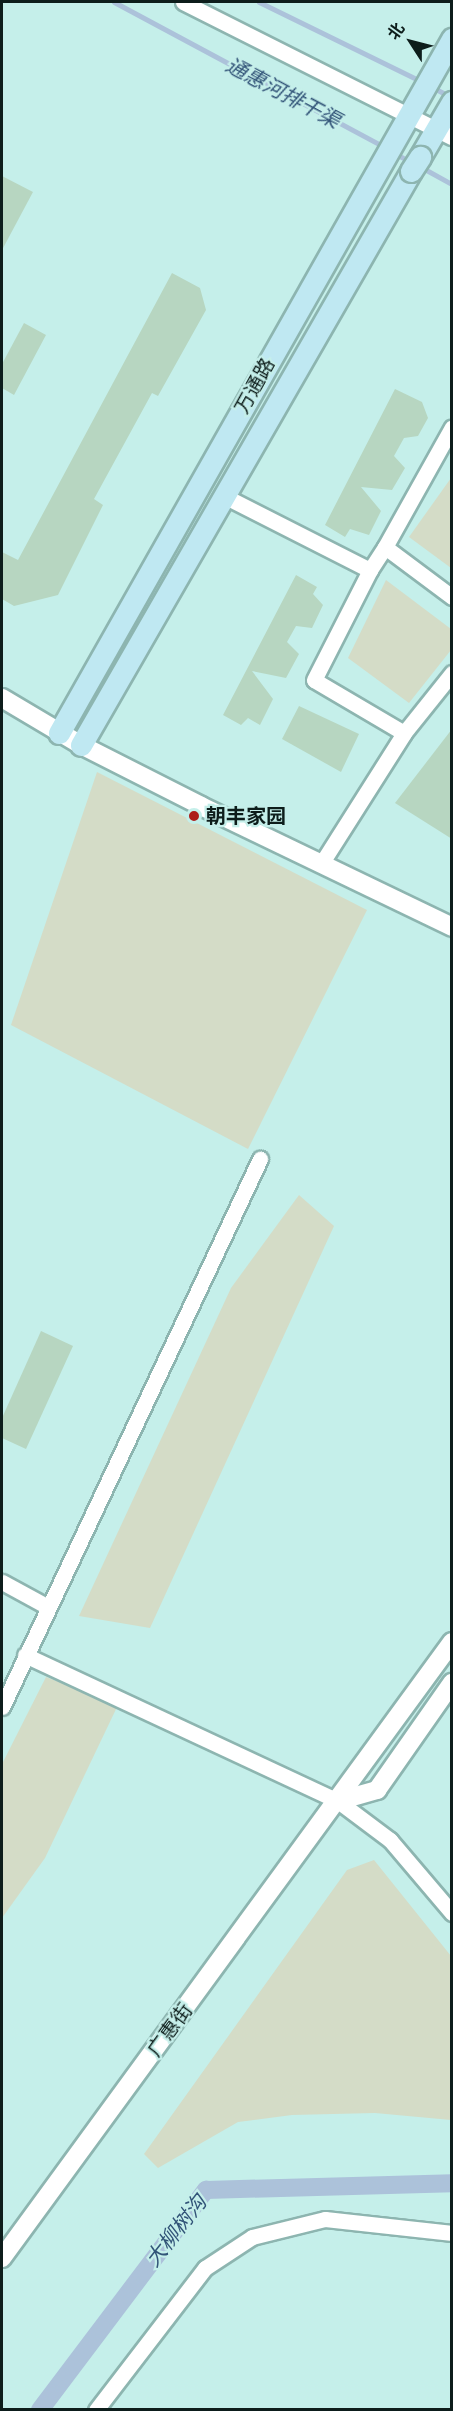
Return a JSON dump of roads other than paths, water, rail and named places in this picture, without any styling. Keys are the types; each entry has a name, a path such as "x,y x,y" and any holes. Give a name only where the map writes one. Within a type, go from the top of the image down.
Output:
{"main road":[{"name":"万通路","path":"59,733 452,39"},
{"name":"万通路","path":"81,745 416,164 444,133 451,104"}],"street":[{"path":"183,2 444,133"},
{"path":"404,733 314,680 370,570 452,427"},
{"path":"224,496 370,570"},
{"path":"385,547 452,597"},
{"path":"321,864 404,733 452,673"},
{"path":"2,698 81,745 452,927"},
{"path":"2,1707 260,1159"},
{"path":"2,1582 48,1606"},
{"name":"广惠街","path":"2,2258 452,1642"},
{"path":"26,1655 338,1801 390,1840 452,1913"},
{"path":"338,1801 377,1790 452,1683"},
{"path":"96,2409 205,2268 252,2237 325,2219 452,2233"}],"waterway":[{"name":"通惠河排干渠","path":"114,2 384,147"},
{"path":"259,2 422,82"},
{"path":"430,86 451,97"},
{"name":"通惠河排干渠","path":"392,152 411,162"},
{"name":"通惠河排干渠","path":"419,166 452,184"},
{"name":"大柳树沟","path":"40,2410 206,2190 452,2183"}],"place":[{"name":"朝丰家园","path":"194,816"}]}
